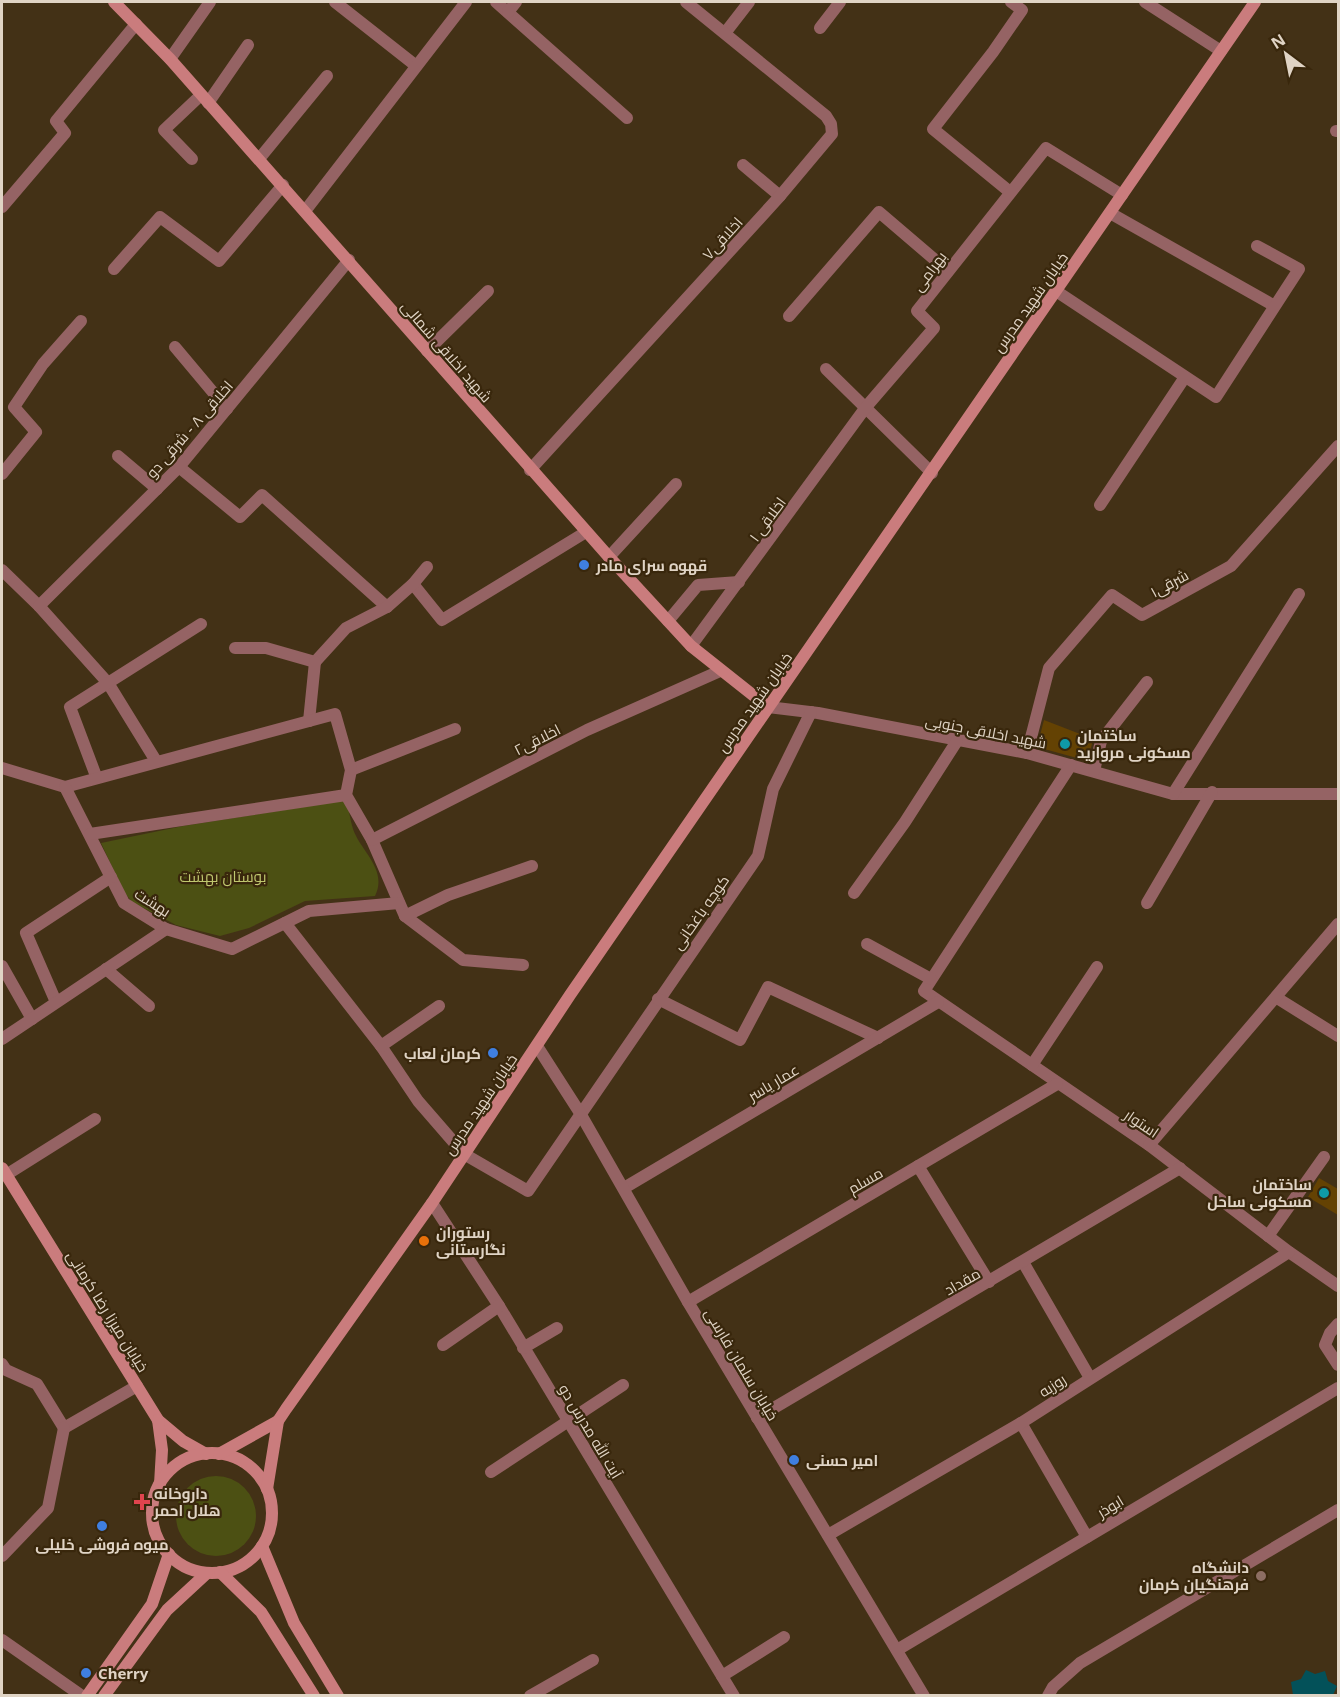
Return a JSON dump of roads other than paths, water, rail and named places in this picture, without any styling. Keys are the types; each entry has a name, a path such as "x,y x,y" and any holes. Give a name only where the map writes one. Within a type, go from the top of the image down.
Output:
{"main road":[{"name":"شهید اخلاقی شمالی","path":"114,2 170,59 283,185 530,470 668,621 720,671 768,707"},
{"name":"خیابان شهید مدرس","path":"219,1454 278,1421 432,1203 768,707 1255,2"},
{"name":"خیابان میرزا رضا کرمانی","path":"4,1171 158,1420 183,1441 206,1454"},
{"path":"158,1420 162,1450 160,1485 153,1516 157,1537 169,1554 186,1567 207,1573 220,1572 237,1568 251,1559 262,1546 272,1518 267,1489 248,1465 231,1456 206,1454 179,1464 160,1485"},
{"name":"خیابان شهید مدرس","path":"267,1489 278,1421"},
{"path":"262,1546 294,1623 338,1695"},
{"path":"87,1695 152,1604 169,1554"},
{"path":"220,1572 261,1612 314,1695"},
{"path":"104,1695 167,1610 207,1573"}],"street":[{"path":"170,59 210,2"},
{"path":"335,2 415,65"},
{"path":"305,211 415,65 466,2"},
{"path":"496,2 627,118"},
{"path":"508,12 516,2"},
{"name":"اخلاقی۷","path":"530,470 780,196 832,134 831,124 826,116 686,2"},
{"path":"725,33 749,2"},
{"path":"820,28 840,2"},
{"path":"1010,192 933,129 993,52 1022,10 1011,2"},
{"path":"1145,2 1221,51"},
{"path":"2,207 65,133 56,121 136,24"},
{"path":"192,159 164,130 204,99 248,45"},
{"path":"259,159 327,76"},
{"name":"بهرامی","path":"866,407 934,328 917,311 1046,148 1122,195"},
{"path":"743,165 780,196"},
{"path":"114,269 160,217 219,261 283,185"},
{"path":"789,316 879,212 948,271"},
{"path":"1110,213 1273,305"},
{"path":"1056,291 1216,397 1273,305 1299,269 1257,246"},
{"name":"اخلاقی ۸ - شرقی دو","path":"39,606 179,467 349,260"},
{"path":"427,351 488,291"},
{"path":"2,474 36,432 14,407 43,364 81,321"},
{"path":"175,347 227,409"},
{"path":"826,369 932,472"},
{"path":"1100,505 1185,377"},
{"name":"اخلاقی ۱","path":"691,645 866,407"},
{"name":"شرقی۱","path":"1027,753 1049,668 1112,594 1142,615 1231,566 1338,446"},
{"path":"118,456 157,489"},
{"path":"179,467 240,517 262,495 387,607"},
{"path":"609,557 676,484"},
{"path":"413,584 442,620 586,532"},
{"path":"309,721 315,662 346,628 387,607 413,584 427,567"},
{"path":"2,570 39,606 108,683 156,761"},
{"path":"668,621 698,585 739,582"},
{"path":"1173,794 1299,594"},
{"path":"96,776 70,707 201,624"},
{"path":"234,648 266,648 315,662"},
{"name":"اخلاقی۲","path":"372,840 587,730 720,671"},
{"path":"1094,771 1101,741 1147,682"},
{"name":"شهید اخلاقی جنوبی","path":"768,707 811,712 1027,753 1173,794 1212,792 1338,794"},
{"name":"کوچه باغخانی","path":"464,1154 528,1191 758,856 773,789 811,712"},
{"path":"2,768 65,787 96,776 335,714 351,770 346,795 372,840 405,915 463,960 523,965"},
{"path":"351,770 455,729"},
{"path":"854,892 905,822 957,741"},
{"path":"867,944 931,979 1071,765"},
{"name":"بهشت","path":"65,787 124,903 166,929 232,949 309,911 399,903"},
{"path":"1147,903 1212,792"},
{"path":"90,834 346,795"},
{"path":"405,915 448,895 532,866"},
{"path":"56,1002 26,933 111,877"},
{"path":"285,923 381,1046 418,1101 464,1154"},
{"path":"1149,1145 1338,924"},
{"path":"2,1039 166,929"},
{"path":"2,966 32,1019"},
{"path":"1032,1065 1097,967"},
{"path":"106,969 149,1006"},
{"name":"استوار","path":"931,979 924,991 938,1002 1149,1145 1289,1252 1338,1286"},
{"path":"658,999 740,1040 768,987 878,1038"},
{"path":"1277,998 1338,1036"},
{"name":"عمار یاسر","path":"624,1188 938,1002"},
{"path":"381,1046 439,1006"},
{"name":"خیابان سلمان فارسی","path":"537,1046 580,1113 688,1302 924,1695"},
{"name":"مسلم","path":"688,1302 1057,1084"},
{"path":"4,1171 95,1119"},
{"path":"1269,1236 1324,1157"},
{"path":"918,1166 989,1282"},
{"name":"مقداد","path":"757,1418 1180,1168"},
{"name":"آیت الله مدرس دو","path":"432,1203 499,1306 734,1695"},
{"name":"روزبه","path":"828,1535 1021,1423 1289,1252"},
{"path":"1023,1262 1090,1378"},
{"path":"443,1345 499,1306"},
{"path":"1338,1324 1330,1333 1325,1345 1338,1365"},
{"path":"524,1348 557,1328"},
{"path":"2,1364 6,1370 37,1384 64,1428 48,1508 2,1556"},
{"path":"491,1472 622,1384"},
{"path":"64,1428 137,1386"},
{"name":"ابوذر","path":"897,1650 1338,1388"},
{"path":"1021,1423 1088,1537"},
{"path":"1048,1695 1053,1687 1080,1663 1338,1510"},
{"path":"722,1676 784,1637"},
{"path":"2,1640 82,1695"},
{"path":"530,1695 593,1660"}],"water":[{"path":"1306,1670 1315,1674 1325,1671 1328,1681 1337,1686 1333,1695 1293,1695 1291,1682 1301,1679"}],"place":[{"name":"قهوه سرای مادر","path":"584,565"},
{"name":"ساختمان مسکونی مروارید","path":"1065,744"},
{"name":"کرمان لعاب","path":"493,1053"},
{"name":"ساختمان مسکونی ساحل","path":"1324,1193"},
{"name":"رستوران نگارستانی","path":"424,1241"},
{"name":"امیر حسنی","path":"794,1460"},
{"name":"داروخانه هلال احمر","path":"142,1502"},
{"name":"میوه فروشی خلیلی","path":"102,1526"},
{"name":"دانشگاه فرهنگیان کرمان","path":"1261,1576"},
{"name":"Cherry","path":"86,1673"}],"park label":[{"name":"بوستان بهشت","path":"223,876"}]}
